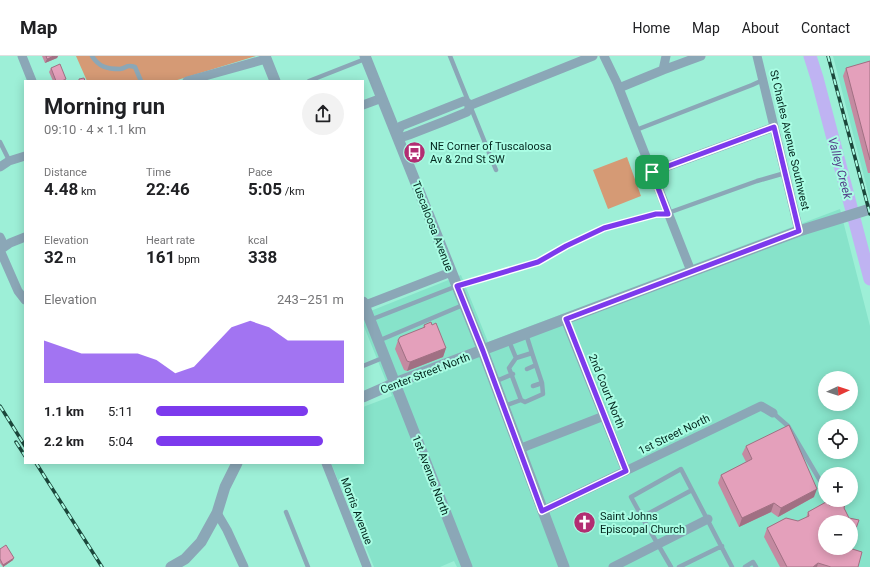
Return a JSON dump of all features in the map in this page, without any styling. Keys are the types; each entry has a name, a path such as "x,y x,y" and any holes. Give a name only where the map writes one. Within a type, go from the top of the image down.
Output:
{"street":[{"path":"22,56 32,80"},
{"path":"397,134 401,126 464,101 471,105 593,56"},
{"path":"604,56 636,130 691,271"},
{"path":"663,70 666,56"},
{"path":"619,88 701,56"},
{"name":"St Charles Avenue Southwest","path":"757,56 799,231"},
{"path":"191,80 265,57 275,80"},
{"name":"Tuscaloosa Avenue","path":"366,57 483,351 562,566"},
{"path":"364,105 382,98"},
{"path":"652,172 774,127"},
{"path":"0,167 9,161 24,156"},
{"name":"Center Street North","path":"364,396 691,271 799,231 867,209"},
{"path":"0,237 2,241 0,250 18,291 24,299"},
{"path":"0,250 10,243 24,238"},
{"path":"364,305 451,272"},
{"name":"1st Avenue North","path":"364,307 467,567"},
{"name":"2nd Court North","path":"566,319 626,471"},
{"name":"1st Street North","path":"542,511 761,406 773,414"},
{"path":"519,449 604,416"},
{"path":"171,567 185,559 201,542 217,513 225,487 236,464"},
{"name":"Morris Avenue","path":"326,464 367,567"},
{"path":"217,513 227,530 244,567"},
{"path":"613,567 708,519"}],"lane":[{"path":"92,56 98,64 108,68 121,69 129,66 135,67 141,80"},
{"path":"450,56 496,170"},
{"path":"311,80 366,57"},
{"path":"636,130 763,80"},
{"path":"0,142 9,161"},
{"path":"370,320 457,286 538,262 566,246 604,228 656,214 668,214 757,181 785,173"},
{"path":"378,341 464,305"},
{"path":"504,407 521,400 525,402 544,394 542,383 526,334"},
{"path":"509,341 516,358"},
{"path":"521,400 520,392 509,368 516,358 532,353"},
{"path":"364,366 385,357"},
{"path":"527,369 536,365"},
{"path":"494,382 513,374"},
{"path":"533,386 542,383"},
{"path":"773,414 788,426 818,477"},
{"path":"671,567 631,497 682,469 732,567"},
{"path":"642,517 692,490"},
{"path":"286,512 308,567"},
{"path":"679,567 722,546"},
{"path":"745,567 753,562 756,567"}],"shaded area":[{"path":"76,56 256,56 177,80 87,80"},
{"path":"833,56 870,56 870,200"},
{"path":"627,157 641,196 608,209 593,170"},
{"path":"840,209 870,326 870,567 457,567 454,561 440,567 374,567 331,464 364,464 364,407 392,396 364,326 364,314 461,275 488,342"}],"building":[{"path":"46,56 54,56 47,59"},
{"path":"870,61 870,160 846,68"},
{"path":"60,64 66,79 56,80 51,68"},
{"path":"431,322 432,325 436,323 446,348 410,362 407,361 398,340 400,337 425,327 424,325"},
{"path":"789,425 817,489 781,508 774,503 742,518 721,475 752,459 746,446"},
{"path":"818,506 844,507 848,515 818,515 818,555 858,555 858,551 862,552 858,567 831,567 818,563 813,567 787,567 767,528 786,518 798,521 809,516 808,512"},
{"path":"6,545 14,558 3,565 0,559 0,549"}],"waterway":[{"name":"Valley Creek","path":"810,56 870,279"}],"railway":[{"path":"828,56 870,214"},
{"path":"0,406 24,444"},
{"path":"16,442 24,454"},
{"path":"37,464 102,567"}],"place":[{"name":"NE Corner of Tuscaloosa Av & 2nd St SW","path":"415,152"},
{"name":"Saint Johns Episcopal Church","path":"584,522"}],"route":[{"path":"774,127 799,231 566,319 626,471 542,511 483,351 457,286 538,262 566,246 604,228 656,214 668,214 652,172 774,127"}]}
